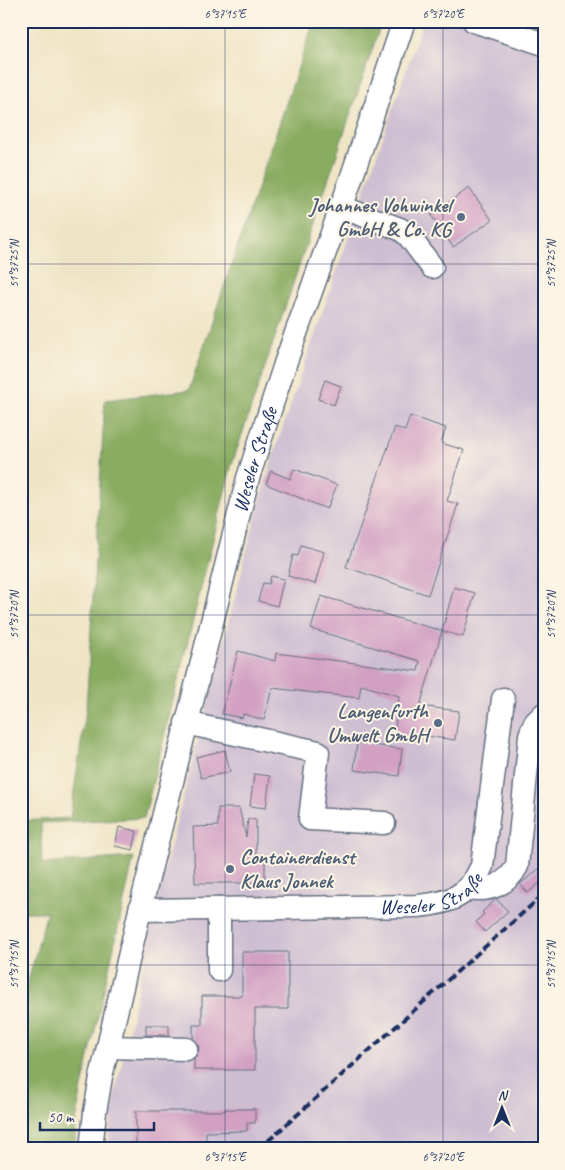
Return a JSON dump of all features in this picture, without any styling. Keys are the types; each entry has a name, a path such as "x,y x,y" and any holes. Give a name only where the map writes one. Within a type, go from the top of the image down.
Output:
{"street":[{"name":"Weseler Straße","path":"91,1149 94,1112 140,910 248,478 286,361 404,21"},
{"path":"474,21 544,44"},
{"path":"341,207 400,229 408,235 432,267"},
{"name":"Weseler Straße","path":"140,910 418,906 446,902 459,896 469,888 482,866 503,699"},
{"path":"469,888 483,890 498,885 514,873 517,866 530,735 535,723 544,714"},
{"path":"186,723 318,752 310,819 384,824"},
{"path":"219,909 219,970"},
{"path":"108,1047 186,1050"}],"shaded area":[{"path":"423,21 544,21 544,1149 109,1149 109,1134 115,1094 158,895 261,496 277,444"}],"green space":[{"path":"314,21 382,21 231,467 144,818 41,823 42,864 134,857 81,1092 75,1128 75,1149 21,1149 21,1007 47,912 21,912 21,821 70,818 86,710 105,400 189,390"}],"building":[{"name":"Johannes Vohwinkel GmbH & Co. KG","path":"469,188 492,220 453,247 431,215"},
{"path":"325,380 341,386 334,405 318,399"},
{"path":"410,416 446,428 441,443 464,450 447,501 458,504 428,595 346,567 395,427 405,431"},
{"path":"294,469 337,485 327,509 266,484 271,471 290,479"},
{"path":"301,545 324,552 315,584 288,576 293,555 298,556"},
{"path":"271,576 284,579 277,606 258,601 263,583 269,584"},
{"path":"454,587 475,593 463,637 442,631"},
{"path":"321,596 442,631 420,706 459,711 455,740 411,734 411,737 394,735 399,696 361,685 359,698 272,688 264,720 243,714 242,718 222,714 238,651 275,661 276,653 418,671 420,661 311,629"},
{"path":"357,743 402,749 399,776 354,770"},
{"path":"225,750 230,772 201,778 196,757"},
{"path":"254,774 270,776 266,808 250,806"},
{"path":"218,808 239,808 246,837 248,819 256,820 256,855 265,855 265,883 195,883 193,827 218,826"},
{"path":"119,827 137,831 133,850 115,846"},
{"path":"544,865 544,879 528,893 520,884"},
{"path":"496,899 508,911 485,932 476,922 484,914 482,912"},
{"path":"242,952 288,952 288,1009 255,1009 255,1070 194,1070 194,1059 199,1049 198,1043 193,1038 193,1025 202,1025 202,996 242,996"},
{"path":"146,1025 169,1025 169,1035 146,1035"},
{"path":"225,1109 255,1109 255,1123 247,1123 247,1131 206,1132 206,1145 136,1145 136,1111 225,1111"}],"railway":[{"path":"259,1149 544,894"}],"place":[{"name":"Johannes Vohwinkel GmbH & Co. KG","path":"461,217"},
{"name":"Langenfurth Umwelt GmbH","path":"438,723"},
{"name":"Containerdienst Klaus Jonnek","path":"230,869"}]}
